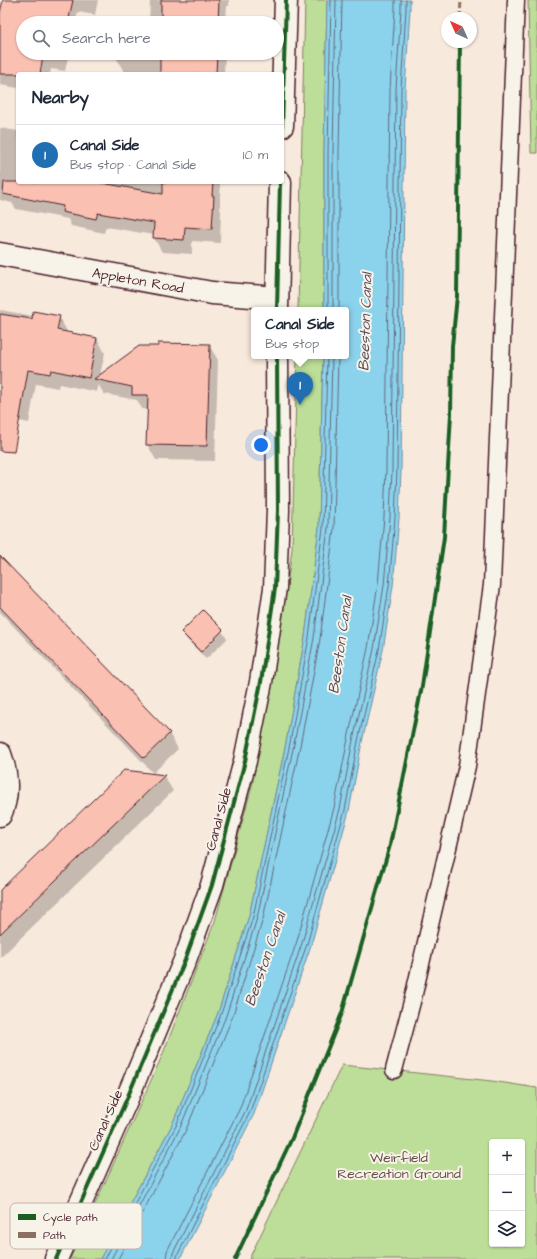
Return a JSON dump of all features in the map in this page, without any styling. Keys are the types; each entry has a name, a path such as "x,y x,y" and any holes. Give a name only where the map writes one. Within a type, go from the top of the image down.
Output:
{"street":[{"path":"284,72 286,0"},
{"path":"277,304 280,184"},
{"name":"Appleton Road","path":"0,254 277,304"},
{"name":"Canal Side","path":"81,1203 128,1096 185,960 212,886 245,761 261,682 275,588 278,510 277,359"},
{"path":"0,754 6,781 5,795 0,815"},
{"name":"Canal Side","path":"56,1259 60,1249"}],"lane":[{"path":"394,1070 413,998 467,766 492,585 516,0"}],"green space":[{"path":"305,0 327,0 324,152 324,307 298,307"},
{"path":"528,0 537,0 537,153 531,153"},
{"path":"297,359 323,359 319,528 305,637 286,743 249,916 218,1013 172,1125 130,1203 95,1203 162,1056 215,921 252,786 281,629 292,549"},
{"name":"Weirfield Recreation Ground","path":"342,1065 492,1081 537,1088 537,1259 249,1259"},
{"path":"75,1249 105,1249 100,1259 70,1259"}],"water":[{"name":"Beeston Canal","path":"327,0 410,0 405,89 401,470 399,518 393,586 383,650 362,742 349,811 311,945 254,1114 180,1259 100,1259 105,1249 142,1249 142,1203 130,1203 172,1125 218,1013 249,916 286,743 305,637 319,528 323,359 349,359 349,307 324,307 324,152"}],"building":[{"path":"3,0 73,0 70,16 16,16 16,60 42,60 40,72 16,72 16,74 0,74 0,13"},
{"path":"161,0 219,0 218,16 161,16"},
{"path":"160,60 217,60 216,72 160,72"},
{"path":"4,182 16,182 16,184 108,184 163,194 163,184 213,184 212,196 214,196 212,229 185,227 184,240 153,238 154,223 98,213 96,219 62,212 63,206 3,194"},
{"path":"33,311 60,316 57,330 97,338 89,378 51,370 50,374 28,370 14,452 0,451 0,314 32,319"},
{"path":"158,343 210,344 207,446 146,445 148,395 132,395 132,387 94,379 139,346 158,346"},
{"path":"0,556 170,733 144,758 0,607"},
{"path":"203,610 223,630 201,652 181,632"},
{"path":"124,770 165,775 0,934 0,890"}],"marked path":[{"path":"460,12 461,0"}],"cycle path":[{"path":"284,72 286,0"},
{"path":"235,1259 292,1138 342,1013 390,845 422,686 444,537 451,414 452,346 457,296 460,48"},
{"path":"277,307 280,184"},
{"path":"81,1203 128,1096 185,960 212,885 245,761 261,682 275,588 278,510 277,359"},
{"path":"56,1259 60,1249"}],"place":[{"name":"Canal Side","path":"300,405"}]}
